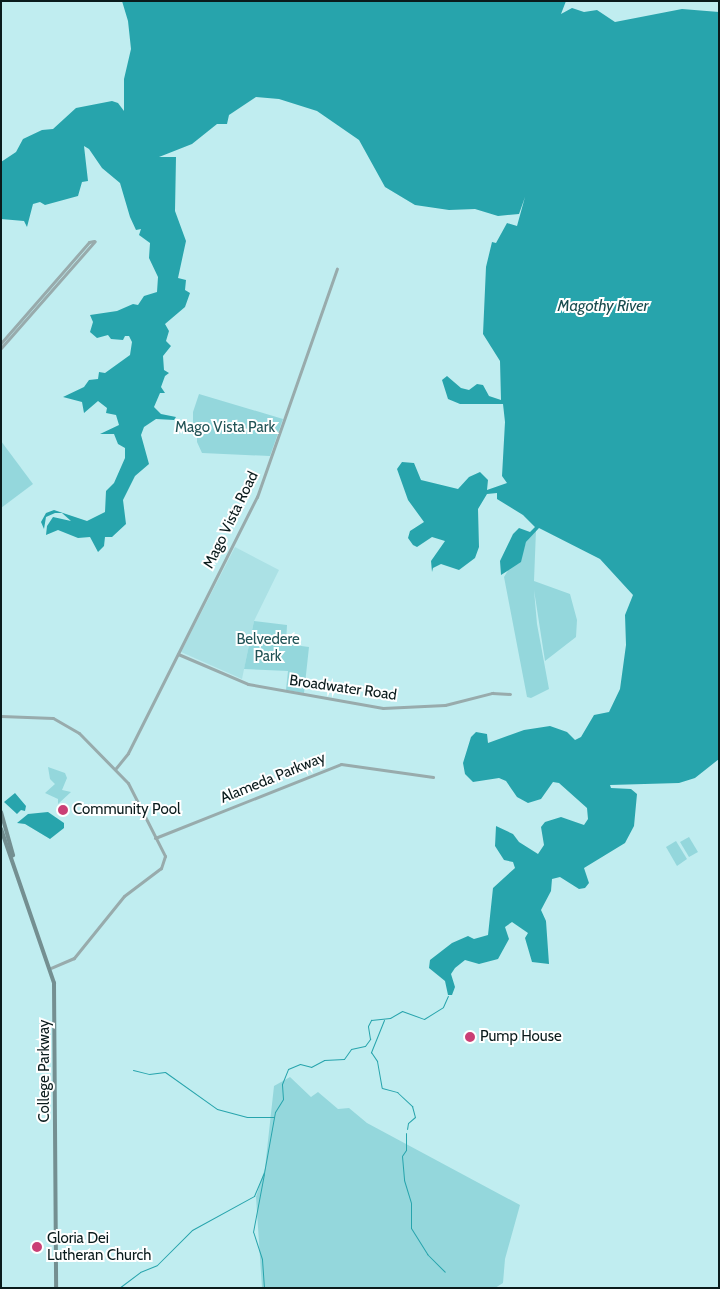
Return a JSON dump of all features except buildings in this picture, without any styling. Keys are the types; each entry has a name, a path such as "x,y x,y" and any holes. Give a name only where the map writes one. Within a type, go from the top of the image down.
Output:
{"main road":[{"name":"College Parkway","path":"1,812 11,838 14,860"},
{"path":"1,822 11,838"},
{"name":"College Parkway","path":"1,829 14,860 51,968 56,1021 56,1288"}],"street":[{"path":"1,343 89,242 95,241 1,348"},
{"name":"Mago Vista Road","path":"116,768 127,756 257,497 337,269"},
{"name":"Broadwater Road","path":"178,654 248,684 383,708 445,705 492,693 510,694"},
{"path":"1,716 37,716 60,720 72,727 116,768 135,792 165,856 162,868 124,896 74,958 51,968"},
{"name":"Alameda Parkway","path":"155,838 341,764 433,777"}],"shaded area":[{"path":"235,547 279,570 254,621 242,679 181,652"}],"green space":[{"name":"Mago Vista Park","path":"199,394 283,419 270,456 202,453 197,442 197,431 193,427 193,412"},
{"path":"1,441 33,484 1,508"},
{"path":"536,530 534,581 570,594 577,620 576,637 545,661 534,590 537,624 549,689 531,698 527,697 504,577 510,567 519,563 526,542"},
{"name":"Belvedere Park","path":"254,621 287,625 286,644 309,647 304,693 286,690 288,671 244,669"},
{"path":"48,767 65,773 67,778 62,790 71,792 58,804 58,799 45,793 55,784 50,779"},
{"path":"689,837 698,852 689,857 680,842"},
{"path":"676,841 687,859 677,866 666,847"},
{"path":"290,1077 311,1097 318,1092 338,1109 349,1108 367,1123 520,1205 505,1259 503,1283 495,1288 262,1288 256,1197 265,1168 274,1086"}],"water":[{"name":"Magothy River","path":"122,1 566,1 561,14 572,8 584,12 597,10 615,22 682,9 719,12 719,759 695,778 679,783 610,785 611,788 631,789 637,794 634,826 625,843 584,868 589,883 585,888 579,889 560,877 552,879 551,891 541,910 546,921 549,964 532,962 525,938 528,933 512,922 505,927 509,939 498,959 479,964 465,960 455,968 451,974 455,987 452,995 448,995 445,981 429,968 430,960 452,943 468,936 474,939 488,935 493,888 515,868 513,862 504,860 495,846 496,826 513,834 519,842 538,854 544,845 541,827 545,822 561,817 584,825 588,819 587,808 559,783 553,782 541,799 528,803 517,797 506,781 499,778 473,782 465,774 463,763 471,737 476,732 487,734 488,743 524,730 550,726 567,732 575,740 581,737 594,715 609,712 620,689 626,645 625,615 633,595 600,559 539,528 526,542 521,562 501,575 500,561 513,534 519,528 530,532 535,527 523,515 497,499 497,493 487,494 478,509 479,547 475,558 459,570 441,564 433,568 432,572 431,561 445,541 432,537 417,547 408,538 410,531 424,522 408,500 397,469 402,462 414,463 421,480 458,489 469,477 480,472 488,480 487,490 507,483 502,476 505,422 503,404 460,404 448,399 442,380 447,376 461,388 469,390 477,384 483,385 489,396 501,400 500,361 483,334 486,267 492,242 496,243 507,223 517,226 525,197 519,214 498,216 475,209 449,210 415,205 385,187 359,140 317,111 279,99 256,97 229,115 227,124 217,124 192,144 159,157 176,157 175,211 186,241 178,278 186,280 185,290 190,293 185,307 165,324 169,331 166,341 171,346 163,356 164,370 169,373 165,376 161,387 165,393 160,393 154,407 161,414 176,417 174,420 156,419 144,427 141,435 149,464 135,476 123,500 126,524 112,537 105,537 104,546 98,552 90,537 78,538 58,530 46,535 47,526 53,517 71,521 62,513 55,513 46,517 44,529 41,522 46,513 54,510 87,521 105,512 106,491 114,483 125,458 125,448 118,444 114,434 100,434 119,425 116,415 106,413 107,408 98,401 84,413 82,402 63,397 84,387 89,380 98,379 99,372 105,373 130,355 132,342 129,336 125,336 123,340 111,339 108,335 97,338 90,332 93,322 90,315 117,311 133,304 138,305 144,296 157,292 158,277 149,258 150,243 139,235 141,229 136,230 120,183 102,168 89,149 84,146 88,181 82,182 78,196 45,205 40,202 33,204 27,227 24,221 1,219 1,162 16,152 23,139 42,130 53,129 76,108 112,101 118,103 124,111 124,79 131,49 128,21"},
{"path":"15,793 26,806 25,811 21,810 17,814 4,802"},
{"path":"48,812 64,823 64,828 50,839 25,824 17,823 28,814"}],"waterway":[{"path":"119,1288 140,1272 157,1265 192,1230 254,1196 264,1173 275,1112 283,1099 282,1084 288,1069 300,1064 311,1067 324,1060 344,1059 351,1049 365,1046 370,1039 368,1026 371,1020 390,1018 402,1011 424,1019 443,1007 448,996"},
{"path":"384,1020 371,1052 377,1061 382,1088 397,1092 412,1106 415,1117 408,1123 407,1129"},
{"path":"133,1070 149,1074 165,1072 217,1109 247,1117 274,1117"},
{"path":"406,1133 406,1150 402,1156 404,1180 411,1203 411,1228 427,1254 445,1272"},
{"path":"264,1174 253,1232 262,1259 264,1288"}],"place":[{"name":"Community Pool","path":"63,810"},
{"name":"Pump House","path":"470,1037"},
{"name":"Gloria Dei Lutheran Church","path":"37,1247"}]}
